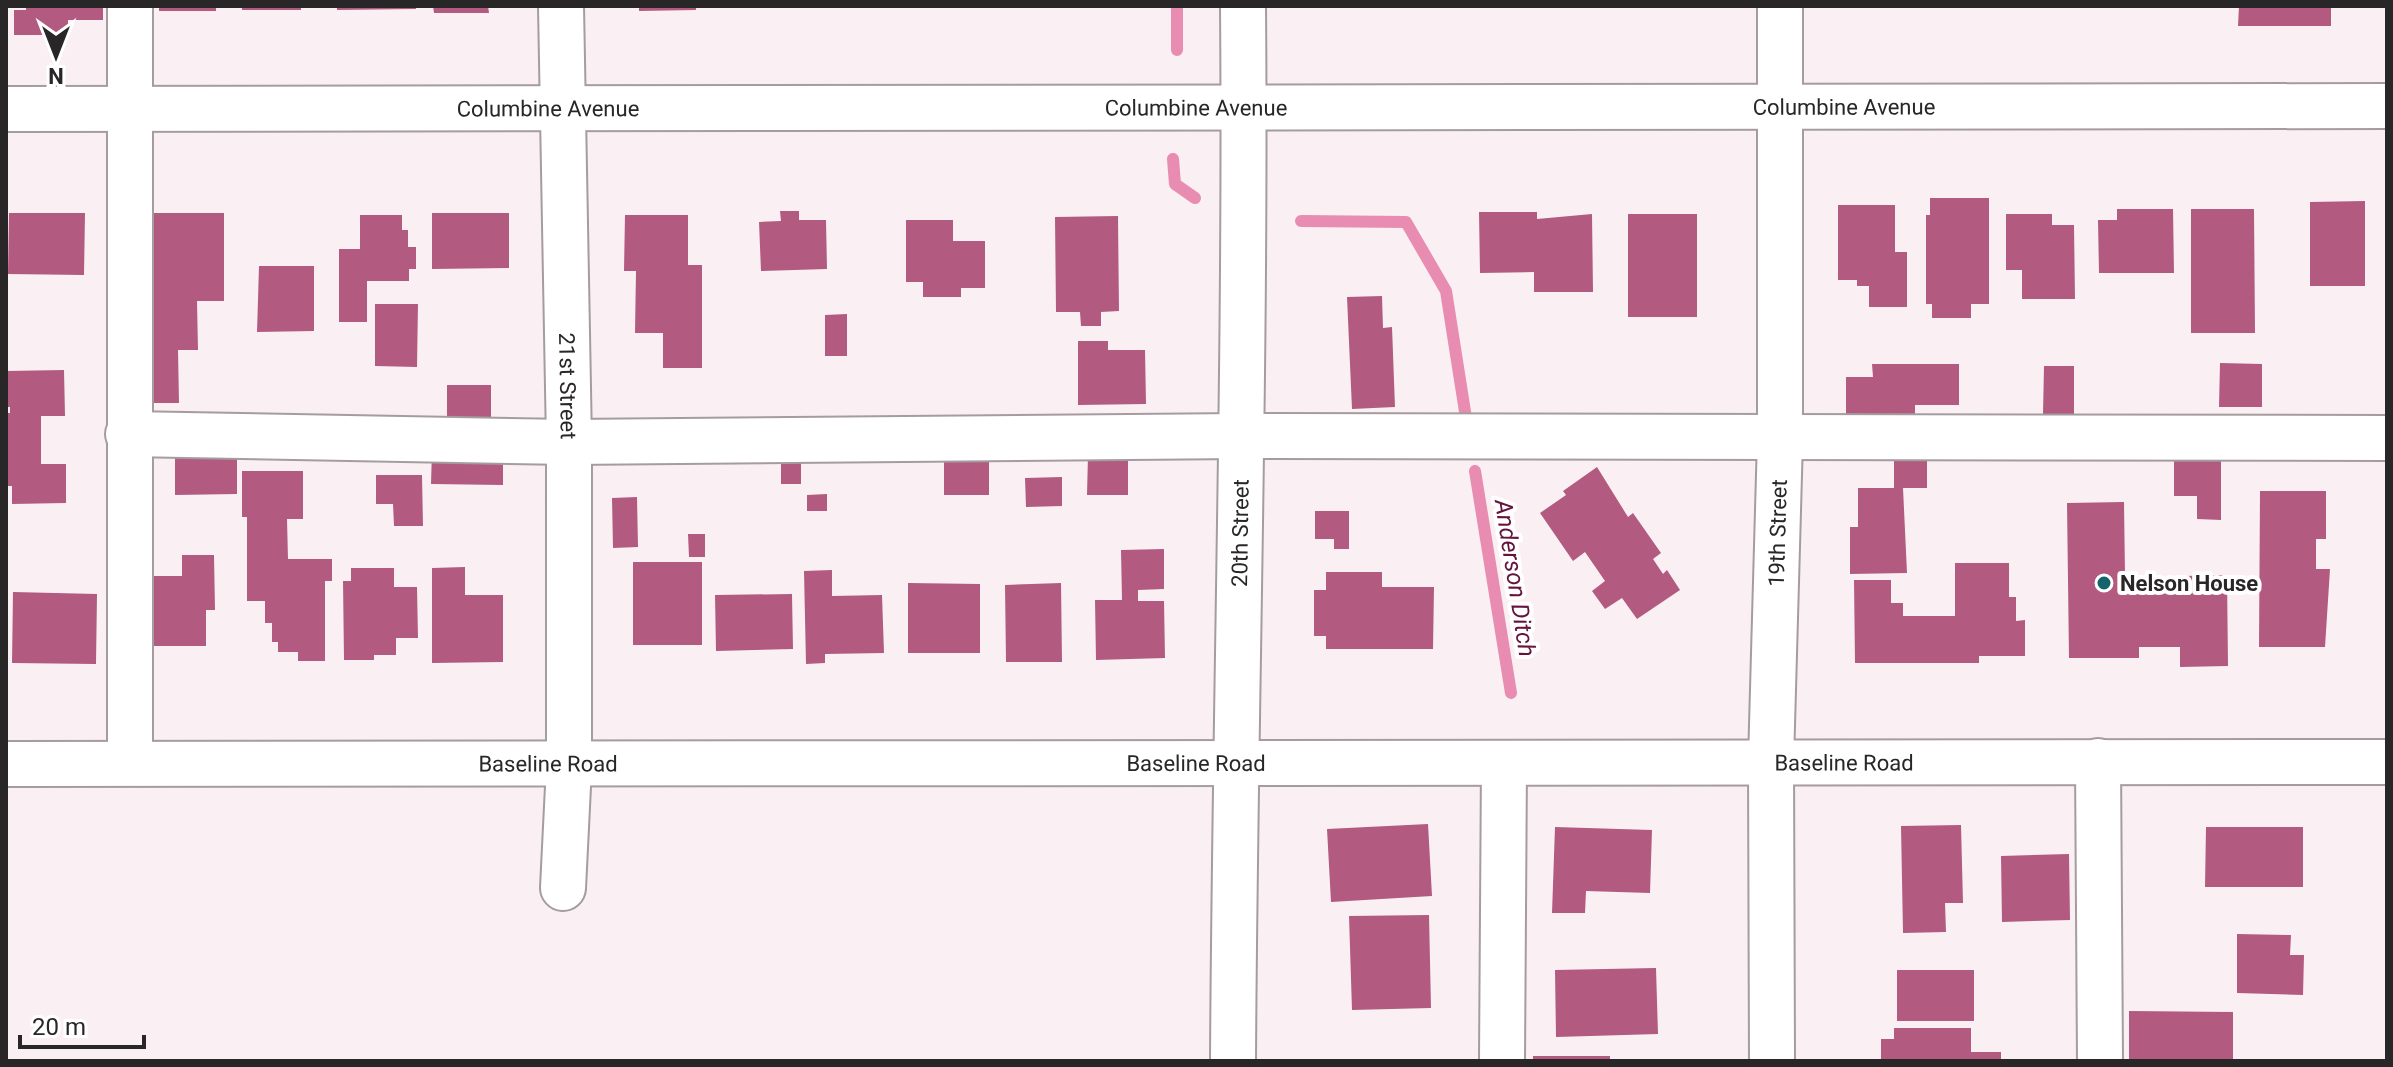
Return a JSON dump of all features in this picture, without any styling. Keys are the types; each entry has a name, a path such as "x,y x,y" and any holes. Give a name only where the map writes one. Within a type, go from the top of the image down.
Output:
{"street":[{"path":"130,6 130,762"},
{"name":"21st Street","path":"561,6 569,442 569,766 563,888"},
{"name":"20th Street","path":"1233,1061 1234,762 1242,546 1243,6"},
{"name":"19th Street","path":"1772,1061 1771,761 1780,439 1780,6"},
{"name":"Columbine Avenue","path":"6,109 2387,106"},
{"path":"128,434 569,442 1242,436 2387,438"},
{"path":"2098,761 2100,1061"},
{"name":"Baseline Road","path":"6,764 130,762 569,766 1234,762 2387,762"},
{"path":"1502,1061 1504,763"}],"building":[{"path":"26,6 103,6 103,20 68,20 68,35 14,35 14,10 26,10"},
{"path":"159,6 216,6 216,11 159,11"},
{"path":"242,6 301,6 301,10 242,10"},
{"path":"337,6 416,6 416,9 337,10"},
{"path":"433,6 488,6 489,13 434,13"},
{"path":"639,6 696,6 696,10 639,11"},
{"path":"2239,6 2331,6 2331,26 2238,26"},
{"path":"1930,198 1989,198 1989,304 1971,304 1971,318 1932,318 1932,304 1926,304 1926,215 1930,215"},
{"path":"2365,201 2365,286 2310,286 2310,202"},
{"path":"1838,205 1895,205 1895,252 1907,252 1907,307 1869,307 1869,286 1857,286 1857,280 1838,280"},
{"path":"2117,209 2173,209 2174,273 2099,273 2098,220 2117,220"},
{"path":"2191,209 2254,209 2255,333 2191,333"},
{"path":"780,211 799,211 799,220 826,220 827,269 761,271 759,222 781,221"},
{"path":"1479,212 1537,212 1537,219 1592,214 1593,292 1534,292 1534,272 1480,273"},
{"path":"9,213 85,213 84,275 8,274"},
{"path":"148,213 224,213 224,301 197,301 198,350 178,350 179,403 149,403"},
{"path":"432,213 509,213 509,268 432,269"},
{"path":"1628,214 1697,214 1697,317 1628,317"},
{"path":"2006,214 2052,214 2052,225 2074,225 2075,299 2022,299 2022,270 2006,270"},
{"path":"360,215 402,215 402,230 408,230 408,247 416,247 416,269 409,269 409,281 367,281 367,322 339,322 339,249 360,249"},
{"path":"625,215 688,215 688,265 702,265 702,368 663,368 663,333 635,333 636,271 624,271"},
{"path":"1118,216 1119,311 1101,312 1101,326 1081,326 1080,312 1056,312 1055,217"},
{"path":"906,220 953,220 953,241 985,241 985,288 961,288 961,297 923,297 923,282 906,282"},
{"path":"259,266 314,266 314,331 257,332"},
{"path":"1382,296 1383,328 1392,327 1395,407 1352,409 1347,297"},
{"path":"375,304 418,304 417,367 375,366"},
{"path":"847,314 847,356 825,356 825,315"},
{"path":"1078,341 1108,341 1108,350 1145,350 1146,404 1078,405"},
{"path":"2220,363 2262,364 2262,407 2219,407"},
{"path":"1872,364 1959,364 1959,405 1915,405 1915,414 1846,414 1846,377 1873,377"},
{"path":"2044,366 2074,366 2074,414 2043,414"},
{"path":"64,370 65,416 41,416 41,464 66,464 66,503 12,504 12,486 6,486 6,413 10,413 10,407 6,407 6,371"},
{"path":"447,385 491,385 491,425 447,425"},
{"path":"432,450 503,451 503,485 431,484"},
{"path":"237,451 237,494 175,495 175,452"},
{"path":"1088,455 1128,455 1128,495 1087,495"},
{"path":"2174,455 2221,456 2221,520 2197,519 2197,496 2174,496"},
{"path":"944,457 989,457 989,495 944,495"},
{"path":"1894,460 1927,460 1927,488 1903,488 1907,573 1850,574 1850,527 1858,527 1858,488 1894,488"},
{"path":"781,461 801,461 801,484 781,484"},
{"path":"1597,467 1628,517 1633,513 1661,553 1653,559 1663,574 1667,570 1680,590 1637,619 1622,598 1605,609 1592,591 1605,581 1585,552 1573,561 1540,513 1566,495 1563,491"},
{"path":"242,471 303,471 303,519 287,519 288,559 332,559 332,581 325,581 325,661 298,661 298,652 278,652 278,642 272,642 272,623 265,623 265,601 247,601 247,517 242,517"},
{"path":"376,475 422,475 423,526 394,526 393,504 376,504"},
{"path":"1062,477 1062,506 1026,507 1025,478"},
{"path":"2260,491 2326,491 2326,539 2316,539 2316,569 2330,569 2325,647 2259,647"},
{"path":"827,494 827,511 807,511 807,495"},
{"path":"637,497 638,547 613,548 612,498"},
{"name":"Nelson House","path":"2124,502 2125,576 2140,576 2140,591 2184,590 2184,576 2227,575 2228,666 2180,667 2180,647 2139,647 2139,658 2069,658 2067,503"},
{"path":"1315,511 1349,511 1349,549 1334,549 1334,539 1315,539"},
{"path":"688,534 705,534 705,557 689,557"},
{"path":"1164,549 1164,589 1138,590 1138,601 1164,601 1165,658 1096,660 1095,600 1122,600 1121,550"},
{"path":"182,555 214,555 215,610 206,610 206,646 151,646 150,576 182,576"},
{"path":"633,562 702,562 702,645 633,645"},
{"path":"1955,563 2009,563 2009,597 2016,597 2016,621 2025,620 2025,656 1979,656 1979,663 1855,663 1854,580 1891,580 1891,603 1903,603 1903,616 1955,616"},
{"path":"465,567 465,595 503,595 503,662 432,663 432,568"},
{"path":"351,568 394,568 394,587 417,587 418,638 396,638 396,655 374,655 374,660 344,660 343,581 351,581"},
{"path":"832,570 832,596 882,595 884,653 825,654 825,663 806,664 804,571"},
{"path":"1326,572 1382,572 1382,587 1434,587 1433,649 1326,649 1326,636 1314,636 1314,590 1326,590"},
{"path":"908,583 980,584 980,653 908,653"},
{"path":"1061,583 1062,662 1006,662 1005,585"},
{"path":"13,592 97,594 96,664 12,663"},
{"path":"792,594 793,649 716,651 715,595"},
{"path":"1428,824 1432,896 1331,902 1327,829"},
{"path":"1961,825 1963,903 1945,903 1946,932 1903,933 1901,826"},
{"path":"1555,827 1652,830 1650,893 1586,891 1585,913 1552,913"},
{"path":"2206,827 2303,827 2303,887 2205,887"},
{"path":"2069,854 2070,920 2002,922 2001,856"},
{"path":"1429,915 1431,1008 1352,1010 1349,916"},
{"path":"2237,934 2291,935 2290,955 2304,955 2303,995 2237,993"},
{"path":"1656,968 1658,1034 1556,1037 1555,970"},
{"path":"1897,970 1974,970 1974,1021 1897,1021"},
{"path":"2129,1011 2233,1012 2233,1061 2129,1061"},
{"path":"1894,1028 1971,1028 1971,1052 2001,1052 2001,1061 1881,1061 1881,1039 1894,1039"},
{"path":"1533,1056 1610,1056 1610,1061 1533,1061"}],"waterway":[{"name":"Anderson Ditch","path":"1177,6 1177,50"},
{"name":"Anderson Ditch","path":"1173,159 1175,184 1195,198"},
{"name":"Anderson Ditch","path":"1301,221 1406,222 1446,291 1466,418"},
{"name":"Anderson Ditch","path":"1475,471 1511,693"}],"place":[{"name":"Nelson House","path":"2104,583"}]}
